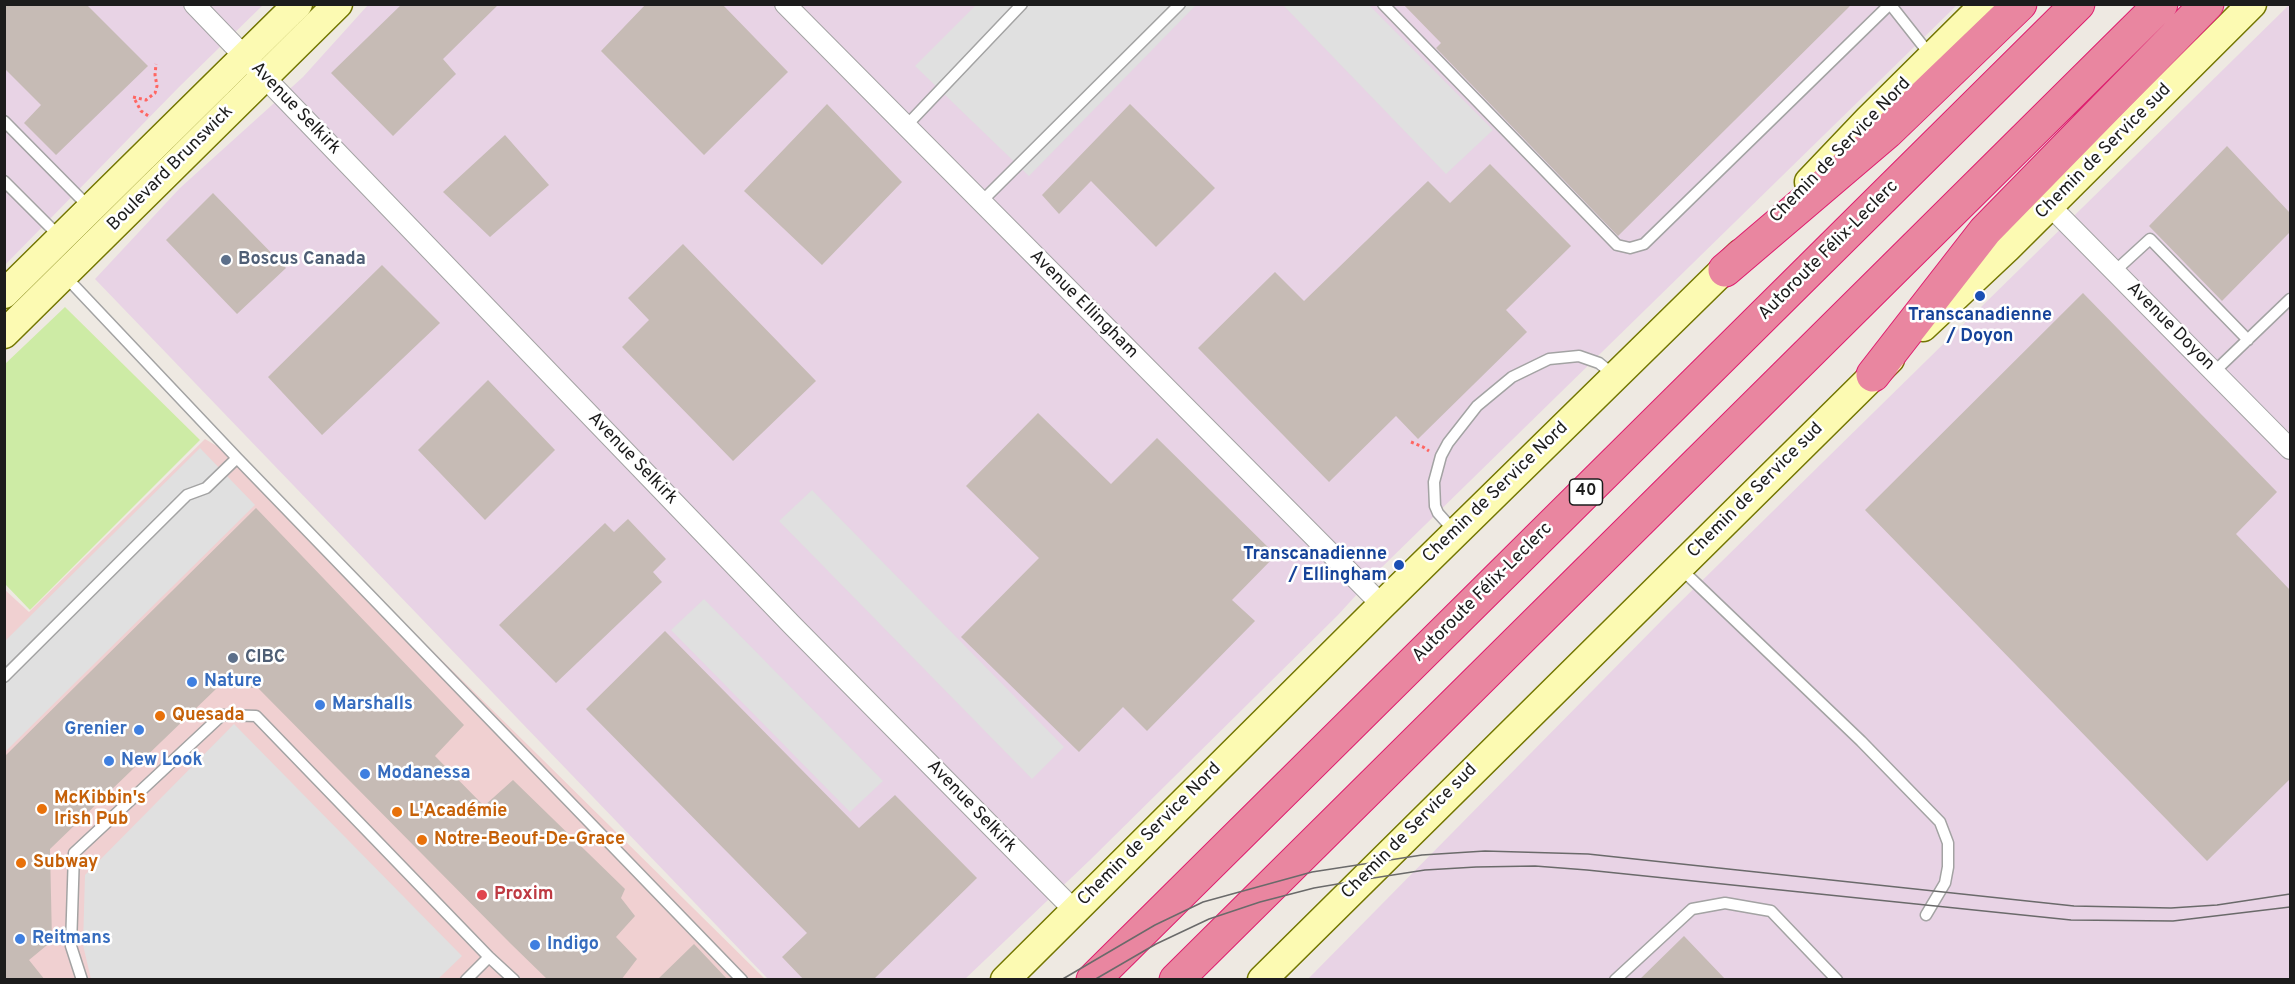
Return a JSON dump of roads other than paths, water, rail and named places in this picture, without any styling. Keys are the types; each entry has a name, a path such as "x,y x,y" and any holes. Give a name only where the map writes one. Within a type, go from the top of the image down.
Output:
{"highway":[{"path":"1725,270 1887,132 2020,4"},
{"name":"Autoroute Félix-Leclerc","path":"1093,980 2078,4"},
{"path":"1176,980 2161,4"},
{"path":"1873,375 1984,231 2207,4"}],"main road":[{"name":"Boulevard Brunswick","path":"4,334 91,209 298,4"},
{"name":"Boulevard Brunswick","path":"4,294 57,256 265,77 338,4"},
{"name":"Chemin de Service Nord","path":"1005,980 1382,604 1725,270 1869,119 1985,4"},
{"name":"Chemin de Service sud","path":"1262,980 1873,375 2050,206 2252,4"}],"street":[{"name":"Avenue Selkirk","path":"194,4 785,617 1074,910"},
{"name":"Avenue Ellingham","path":"785,4 1382,604"},
{"name":"Avenue Doyon","path":"2050,206 2290,449"}],"lane":[{"path":"906,126 1022,4"},
{"path":"981,202 1180,4"},
{"path":"1383,4 1617,245 1630,248 1644,244 1890,4 1932,57"},
{"path":"4,121 91,209"},
{"path":"4,181 57,256 237,458 742,980"},
{"path":"2115,272 2150,239 2248,340"},
{"path":"2214,372 2290,298"},
{"path":"1455,533 1438,513 1433,497 1434,482 1440,458 1448,443 1477,406 1512,376 1550,359 1579,356 1599,363 1615,376"},
{"path":"4,677 187,495 206,488 237,458"},
{"path":"1679,567 1861,741 1940,822 1948,843 1948,867 1945,883 1926,915"},
{"path":"82,980 71,946 74,853 222,715 256,717 514,980"},
{"path":"1615,980 1692,909 1725,903 1771,911 1837,980"},
{"path":"466,980 489,957"}],"tram line":[{"path":"1061,980 1155,925 1203,902 1312,872 1422,855 1485,851 1588,854 2074,906 2171,908 2217,905 2290,894"},
{"path":"1094,980 1156,944 1209,919 1260,902 1314,888 1425,870 1535,866 1587,870 2071,920 2173,921 2290,907"}],"place":[{"name":"Boscus Canada","path":"226,260"},
{"name":"Transcanadienne / Doyon","path":"1980,296"},
{"name":"Transcanadienne / Ellingham","path":"1399,565"},
{"name":"CIBC","path":"233,658"},
{"name":"Nature","path":"192,682"},
{"name":"Marshalls","path":"320,705"},
{"name":"Quesada","path":"160,716"},
{"name":"Grenier","path":"139,730"},
{"name":"New Look","path":"109,761"},
{"name":"Modanessa","path":"365,774"},
{"name":"McKibbin's Irish Pub","path":"42,809"},
{"name":"L'Académie","path":"397,812"},
{"name":"Notre-Beouf-De-Grace","path":"422,840"},
{"name":"Subway","path":"21,863"},
{"name":"Proxim","path":"482,895"},
{"name":"Reitmans","path":"20,939"},
{"name":"Indigo","path":"535,945"}]}
